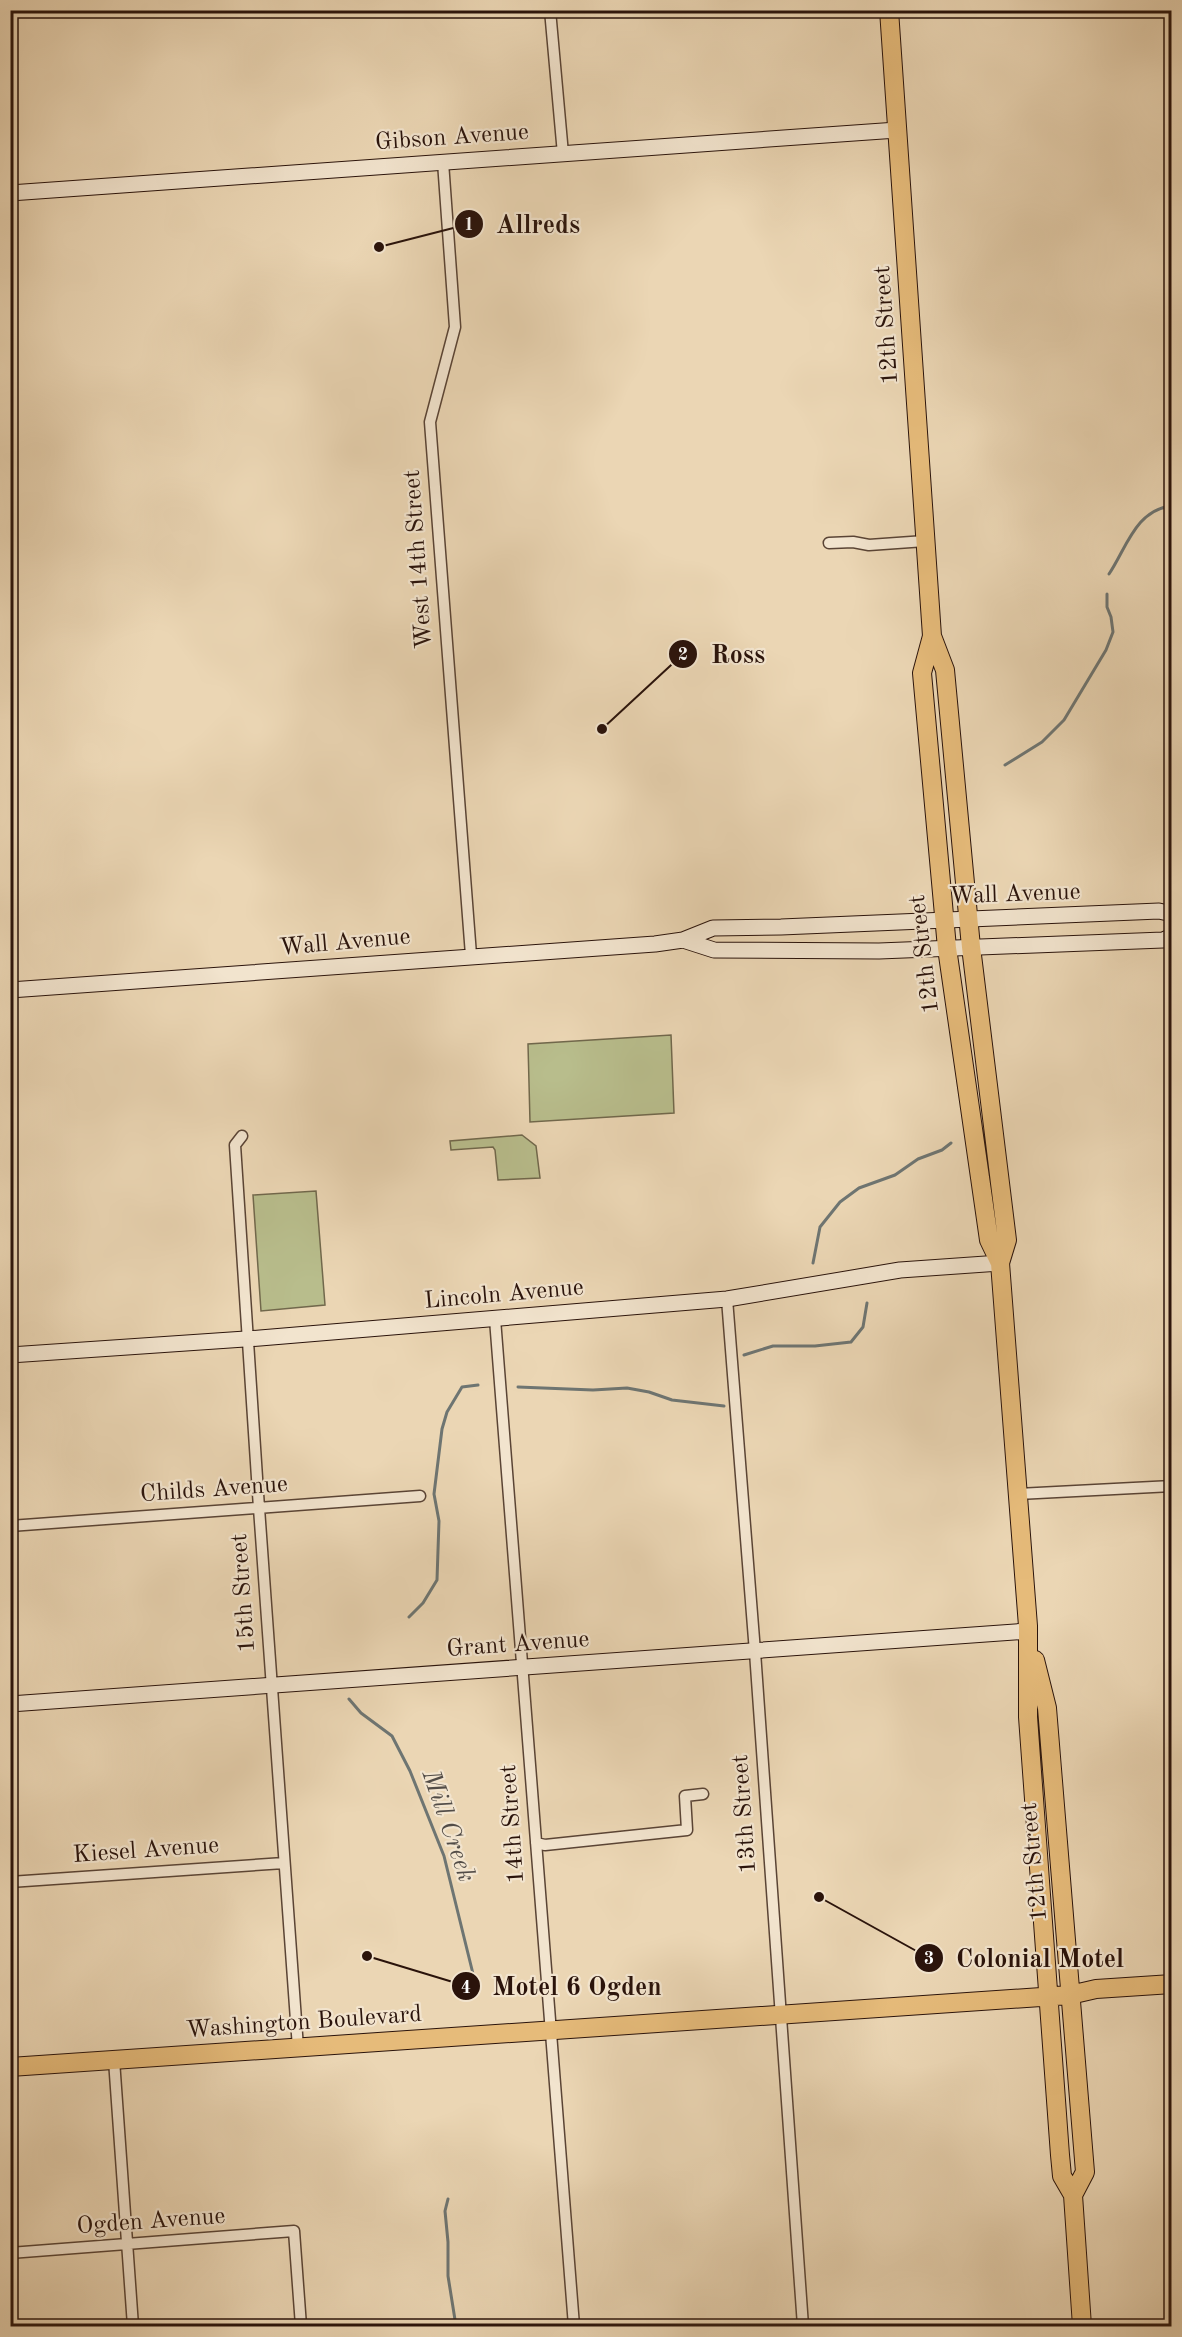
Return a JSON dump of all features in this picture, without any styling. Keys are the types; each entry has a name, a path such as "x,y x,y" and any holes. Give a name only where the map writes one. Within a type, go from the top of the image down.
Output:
{"main road":[{"name":"12th Street","path":"889,10 932,636 945,670 971,947 1007,1240 1000,1263"},
{"name":"12th Street","path":"932,636 922,673 947,948 989,1240 1000,1263 1028,1631 1028,1717 1062,2176 1073,2195 1082,2326"},
{"name":"12th Street","path":"1028,1631 1047,1708 1085,2172 1073,2195"},
{"name":"Washington Boulevard","path":"10,2067 780,2013 846,1999 1172,1984"}],"street":[{"path":"550,10 563,154"},
{"name":"Gibson Avenue","path":"10,193 897,130"},
{"name":"West 14th Street","path":"443,162 455,327 430,422 471,955"},
{"path":"829,543 853,542 869,545 925,541"},
{"name":"Wall Avenue","path":"10,990 320,969 471,955 655,944 683,940 714,928 1159,911 1172,914"},
{"name":"Wall Avenue","path":"683,940 714,950 879,951 1163,940 1172,936"},
{"name":"15th Street","path":"242,1136 235,1145 258,1508 273,1685 298,2048"},
{"name":"Lincoln Avenue","path":"10,1355 495,1319 727,1299 811,1287 900,1270 1000,1263"},
{"name":"13th Street","path":"727,1299 755,1652 803,2326"},
{"name":"14th Street","path":"495,1319 574,2326"},
{"path":"1018,1494 1172,1486"},
{"name":"Childs Avenue","path":"10,1526 420,1496"},
{"name":"Grant Avenue","path":"10,1704 1028,1631"},
{"path":"536,1843 545,1845 687,1830 685,1796 703,1794"},
{"name":"Kiesel Avenue","path":"10,1882 284,1863"},
{"path":"114,2060 133,2326"},
{"name":"Ogden Avenue","path":"10,2253 128,2246 294,2231 301,2326"}],"green space":[{"path":"671,1035 674,1113 530,1122 528,1044"},
{"path":"522,1135 536,1146 540,1178 498,1180 493,1147 451,1150 450,1141"},
{"path":"316,1191 325,1305 261,1311 253,1195"}],"waterway":[{"name":"Mill Creek","path":"1109,574 1141,522 1149,514 1172,506"},
{"name":"Mill Creek","path":"1005,765 1042,742 1064,720 1106,650 1113,632 1107,607 1107,594"},
{"name":"Mill Creek","path":"813,1263 820,1227 840,1202 859,1188 895,1175 918,1159 942,1150 951,1143"},
{"name":"Mill Creek","path":"744,1355 773,1346 815,1346 851,1342 863,1327 867,1303"},
{"name":"Mill Creek","path":"409,1617 423,1603 437,1580 439,1521 434,1494 442,1429 447,1412 462,1387 478,1385"},
{"name":"Mill Creek","path":"518,1387 593,1390 627,1388 649,1392 672,1400 724,1406"},
{"name":"Mill Creek","path":"349,1699 361,1713 392,1736 410,1771 444,1856 476,1986"},
{"name":"Mill Creek","path":"448,2199 445,2211 448,2276 456,2326"}],"place":[{"name":"Allreds","path":"379,247"},
{"name":"Ross","path":"602,729"},
{"name":"Colonial Motel","path":"819,1897"},
{"name":"Motel 6 Ogden","path":"367,1956"}]}
